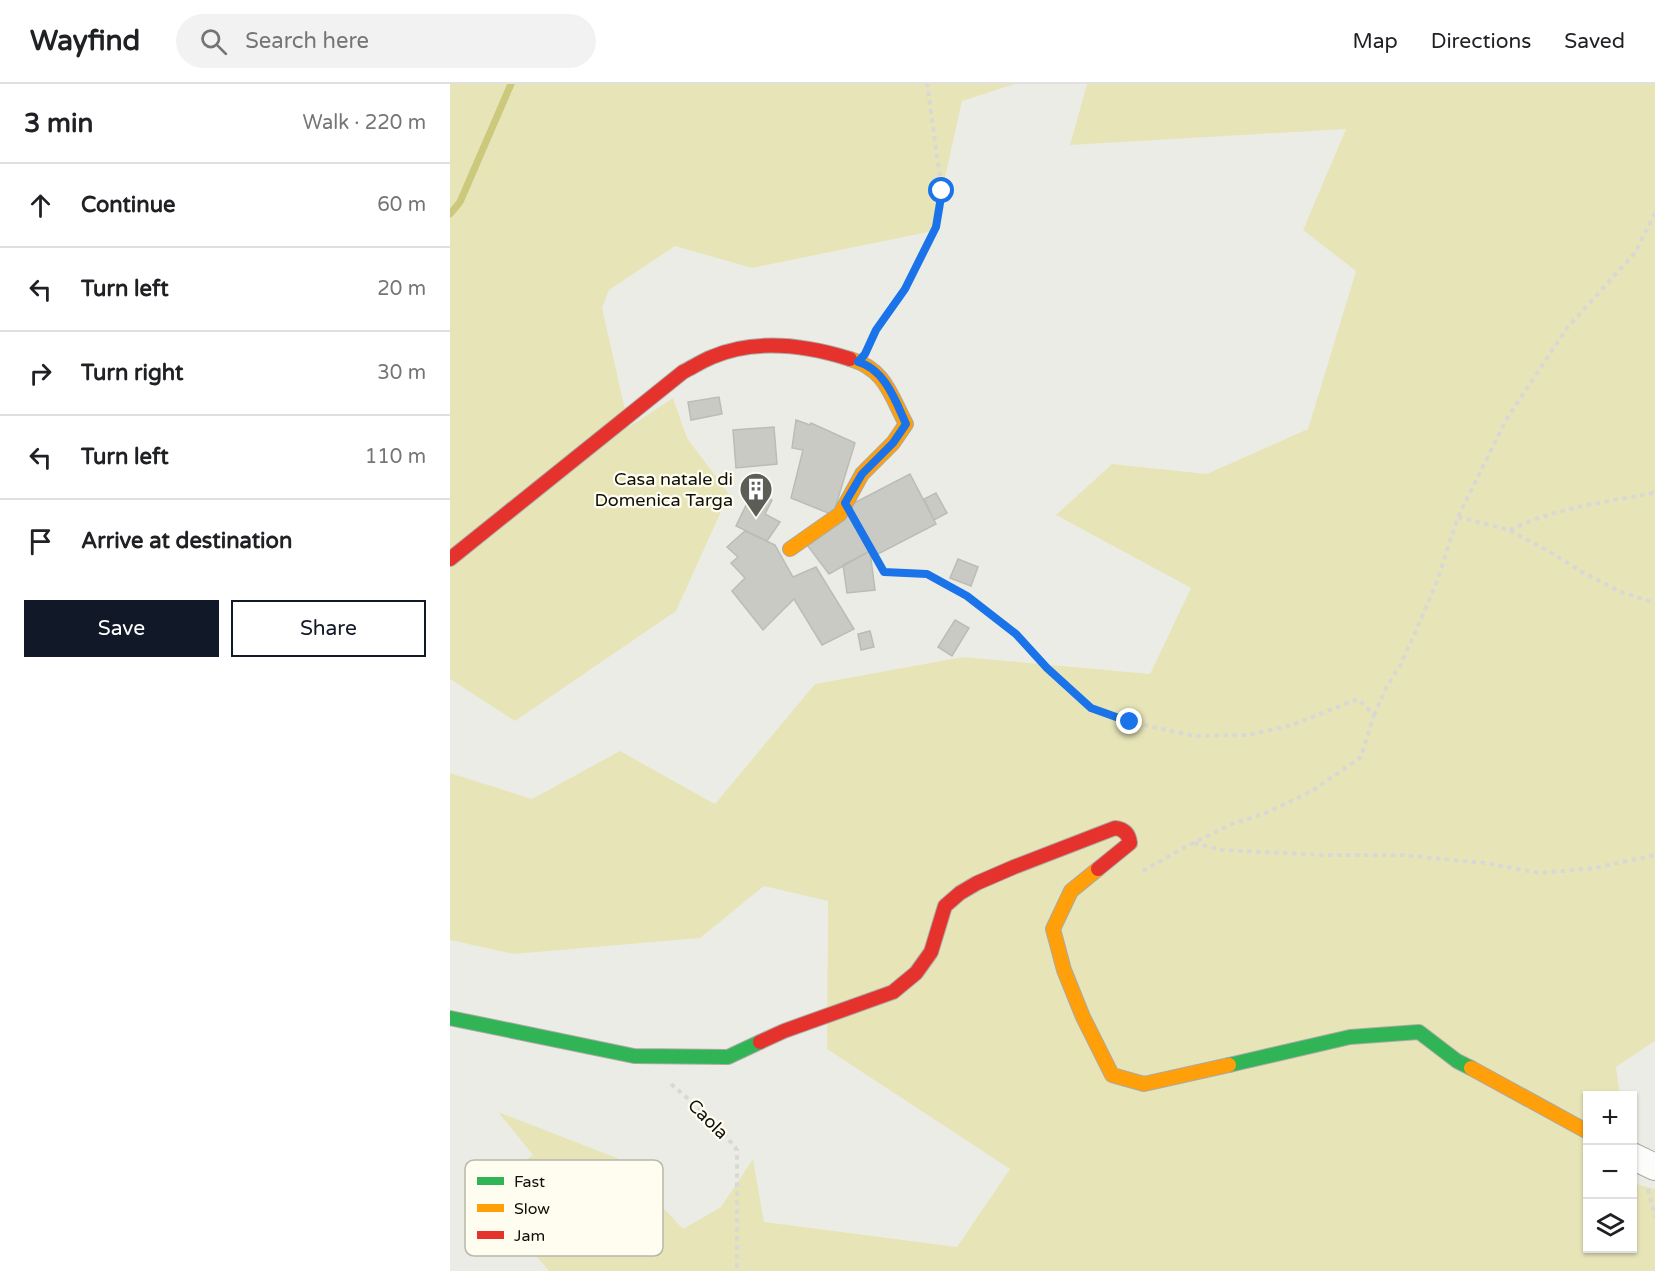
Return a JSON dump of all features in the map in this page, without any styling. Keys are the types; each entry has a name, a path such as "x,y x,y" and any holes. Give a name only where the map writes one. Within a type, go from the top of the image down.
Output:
{"street":[{"path":"450,559 682,372 714,356 748,347 783,344 864,363 881,376 906,424 893,443 862,474 840,514 790,549"},
{"path":"450,1018 640,1056 728,1057 784,1031 893,992 916,973 931,952 945,906 950,900 988,878 1055,850 1120,828 1130,837 1130,843 1071,891 1053,929 1064,970 1083,1017 1112,1075 1144,1084 1350,1037 1419,1032 1457,1061 1516,1091 1583,1130"},
{"path":"1637,1158 1655,1167"}],"path":[{"path":"858,362 865,354 876,330 905,289 936,227 942,191 927,84"},
{"path":"1655,213 1635,253 1567,328 1506,420 1458,517 1435,587 1401,664 1386,688 1374,715 1361,757 1312,791 1266,813 1232,824 1194,843 1222,850 1322,855 1412,856 1485,863 1540,873 1595,868 1655,855"},
{"path":"1509,530 1529,520 1584,506 1655,494"},
{"path":"845,503 884,572 927,574 967,596 1016,634 1047,668 1091,708 1130,722 1194,736 1248,735 1292,725 1359,699 1374,715"},
{"path":"1458,517 1509,530 1621,592 1655,603"},
{"name":"Caola","path":"640,1056 713,1120 737,1150 737,1271"}],"shaded area":[{"path":"450,84 1015,84 962,101 933,231 752,268 675,246 609,290 602,308 629,427 673,398 687,438 729,494 676,611 515,721 450,679"},
{"path":"1087,84 1655,84 1655,1041 1616,1067 1619,1091 1583,1091 1583,1253 1637,1253 1637,1184 1655,1189 1655,1271 549,1271 536,1256 663,1256 663,1207 683,1229 721,1207 753,1159 764,1222 957,1247 1010,1169 827,1049 828,901 764,886 700,938 514,954 450,940 450,773 532,799 620,751 715,804 815,684 963,657 1150,674 1191,588 1056,515 1112,464 1207,474 1308,429 1356,271 1303,230 1346,129 1070,145"},
{"path":"498,1112 619,1160 526,1160 533,1155"}],"building":[{"path":"719,397 722,414 691,420 688,402"},
{"path":"796,420 810,425 811,423 855,443 833,515 791,498 803,450 792,448"},
{"path":"774,427 777,464 736,468 733,430"},
{"path":"910,474 936,524 876,555 850,505"},
{"name":"Casa natale di Domenica Targa","path":"753,491 772,500 765,514 780,522 767,541 736,526"},
{"path":"936,493 947,513 934,520 924,499"},
{"path":"849,513 870,551 829,574 807,545"},
{"path":"745,531 775,545 793,577 816,567 854,629 822,645 794,599 763,630 732,591 745,578 731,563 738,557 727,547"},
{"path":"870,551 875,590 847,593 843,565"},
{"path":"958,559 978,567 971,586 950,578"},
{"path":"955,620 969,628 952,656 938,647"},
{"path":"870,631 874,647 861,650 858,634"}],"waterway":[{"path":"450,214 460,202 511,84"}],"traffic: fast":[{"path":"450,1018 634,1056 728,1057 760,1042"},
{"path":"1229,1065 1350,1037 1419,1032 1457,1061 1471,1068"}],"traffic: slow":[{"path":"790,549 840,514 862,474 893,443 906,424 879,376 862,363 850,359"},
{"path":"1098,869 1071,891 1053,929 1064,970 1083,1017 1112,1075 1144,1084 1229,1065"},
{"path":"1471,1068 1583,1129"}],"traffic: jam":[{"path":"450,559 683,372 705,360 729,351 763,346 798,347 850,359"},
{"path":"760,1042 784,1031 893,992 916,973 931,952 945,906 960,893 977,883 1115,828 1123,831 1130,843 1098,869"}],"place":[{"name":"Casa natale di Domenica Targa","path":"756,518"}],"route":[{"path":"942,191 936,227 905,289 876,330 865,354 858,362 864,363 881,376 906,424 893,443 862,474 845,503 884,572 927,574 967,596 1016,634 1047,668 1091,708 1130,722"}]}
